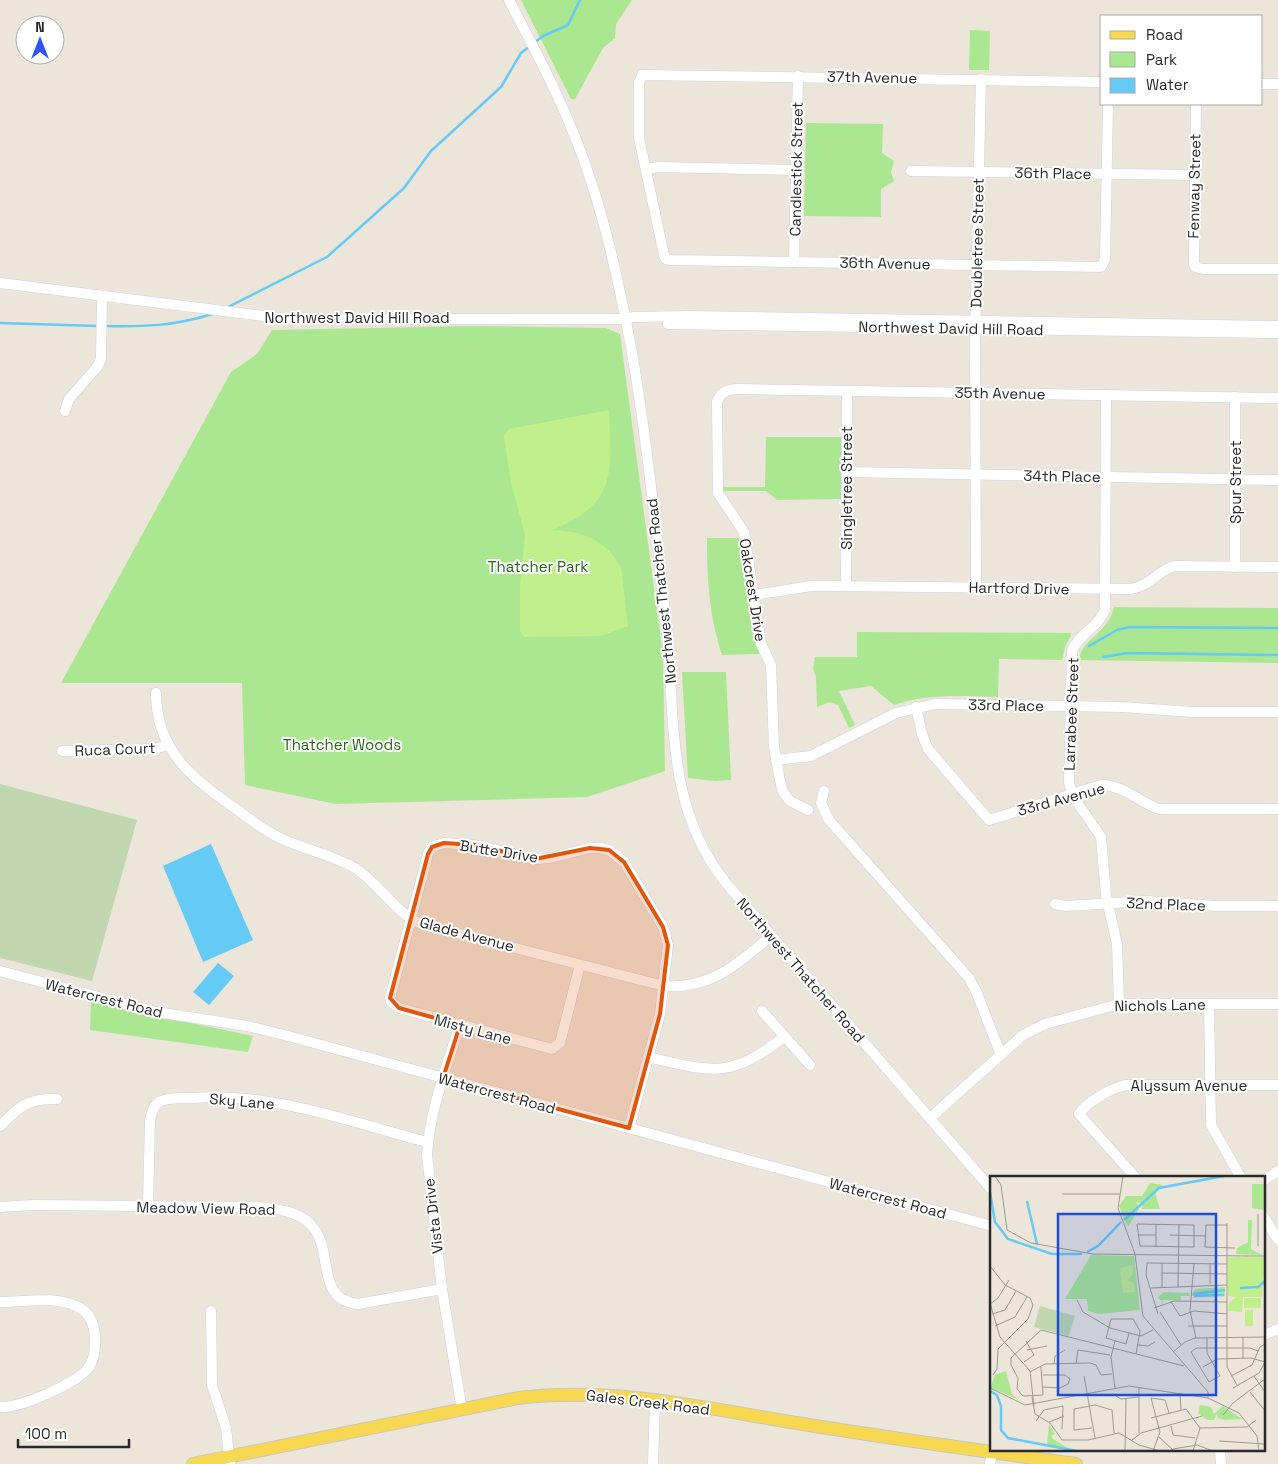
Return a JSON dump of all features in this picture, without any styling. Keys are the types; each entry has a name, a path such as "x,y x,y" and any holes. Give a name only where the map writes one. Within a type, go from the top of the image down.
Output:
{"main road":[{"name":"Gales Creek Road","path":"193,1464 230,1461 518,1398 573,1393 655,1401 991,1458 1076,1464"}],"street":[{"name":"Northwest Thatcher Road","path":"510,0 567,118 588,171 626,319 658,546 678,771 683,801 693,831 710,863 990,1188"},
{"name":"37th Avenue","path":"646,169 638,127 639,84 642,75 1100,82"},
{"name":"Candlestick Street","path":"794,262 798,76"},
{"name":"Doubletree Street","path":"976,588 976,265 981,79"},
{"path":"1263,84 1278,84"},
{"path":"1107,174 1108,105"},
{"name":"Fenway Street","path":"1196,105 1192,256 1196,267 1278,269"},
{"path":"646,169 658,167 795,170"},
{"name":"36th Avenue","path":"646,169 666,259 1093,268 1104,266 1107,174"},
{"name":"36th Place","path":"911,171 1194,176"},
{"name":"Northwest David Hill Road","path":"0,283 288,319 626,319 633,317 689,316 1278,333"},
{"path":"65,411 68,399 98,366 101,359 102,297"},
{"name":"Northwest David Hill Road","path":"976,325 1278,326"},
{"name":"35th Avenue","path":"722,393 734,389 1278,398"},
{"name":"Singletree Street","path":"846,586 847,391"},
{"name":"Oakcrest Drive","path":"722,393 718,397 717,405 718,493 743,529 761,644 771,665 776,760 783,792 790,801 808,810"},
{"name":"Larrabee Street","path":"1106,395 1106,589 1102,617 1096,626 1083,635 1072,651 1069,782 1072,794 1101,837 1108,903 1117,944 1118,1004"},
{"name":"Spur Street","path":"1235,397 1235,566"},
{"name":"34th Place","path":"846,472 1278,480"},
{"name":"Hartford Drive","path":"754,595 811,586 1106,589 1143,586 1162,571 1174,566 1278,567"},
{"name":"Glade Avenue","path":"156,693 157,716 168,744 188,772 203,787 280,838 329,856 356,869 410,919 422,924 664,986 683,986 712,979 726,972 771,936"},
{"name":"33rd Place","path":"776,760 815,754 890,716 916,707 940,704 1132,707 1192,712 1278,712"},
{"name":"33rd Avenue","path":"916,707 922,734 928,749 989,820 1101,785 1109,785 1124,790 1143,803 1159,809 1278,809"},
{"name":"Ruca Court","path":"62,751 154,749 168,744"},
{"path":"824,791 821,803 829,820 968,978 976,991 1001,1055"},
{"name":"Butte Drive","path":"410,919 428,854 432,847 437,844 475,845 535,859 550,858 590,848 609,850 624,862 663,927 668,945 660,1014 629,1128"},
{"name":"32nd Place","path":"1055,904 1066,906 1147,901 1216,906 1278,906"},
{"name":"Misty Lane","path":"410,919 390,993 391,1002 399,1008 544,1048 556,1048 560,1043 580,965"},
{"name":"Watercrest Road","path":"0,971 156,1012 247,1026 990,1225"},
{"name":"Nichols Lane","path":"930,1118 1023,1036 1037,1027 1118,1004 1278,1004"},
{"path":"1209,1004 1211,1125 1240,1176"},
{"path":"762,1011 810,1065"},
{"name":"Vista Drive","path":"460,1025 427,1142 431,1202 442,1289 462,1410"},
{"path":"648,1057 698,1069 732,1068 761,1054 784,1036"},
{"name":"Alyssum Avenue","path":"1134,1176 1079,1114 1108,1091 1121,1086 1278,1085"},
{"name":"Sky Lane","path":"148,1206 150,1120 153,1108 161,1101 198,1097 258,1100 302,1109 427,1142"},
{"path":"0,1126 20,1106 28,1102 38,1099 57,1099"},
{"path":"1266,1179 1278,1172"},
{"name":"Meadow View Road","path":"0,1207 34,1205 260,1207 283,1210 299,1216 310,1223 317,1232 331,1288 337,1297 346,1303 358,1304 442,1289"},
{"path":"1266,1220 1278,1240"},
{"path":"0,1302 60,1302 77,1306 88,1315 93,1325 94,1344 92,1361 82,1375 34,1399 14,1406 0,1407"},
{"path":"211,1310 212,1385 226,1428 230,1461"},
{"path":"1266,1334 1278,1328"},
{"path":"653,1464 655,1401"}],"highlighted area":[{"path":"444,843 475,845 535,859 590,848 609,850 624,862 663,927 668,945 660,1014 629,1128 443,1078 460,1025 399,1008 390,998 428,854 432,847"}],"green space":[{"path":"521,0 632,0 616,24 615,38 603,48 575,99 571,99"},
{"path":"970,30 990,31 989,70 969,70"},
{"path":"806,123 883,124 882,153 894,161 891,172 894,181 881,189 881,217 804,216"},
{"path":"476,326 606,328 620,334 663,655 665,771 587,797 336,804 245,785 242,683 61,683 231,372 257,354 272,330"},
{"name":"Thatcher Park","path":"609,410 609,468 606,484 600,497 589,509 573,520 552,530 573,532 592,538 615,557 621,567 628,626 601,636 524,637 520,631 520,587 525,534 511,483 504,436 509,429"},
{"path":"766,437 841,437 841,499 777,500 766,491 723,491 722,487 765,487"},
{"path":"707,538 742,538 753,635 760,654 722,655 714,625 710,597"},
{"path":"1114,607 1278,608 1278,663 1079,660 1081,652 1106,624"},
{"path":"857,632 1071,633 1071,635 1065,647 1062,660 999,659 998,697 933,697 894,705 871,686 839,691 855,725 849,728 838,705 829,702 817,707 816,677 813,669 815,657 857,657"},
{"path":"682,672 726,672 731,780 715,781 688,778"},
{"path":"0,784 137,820 92,981 0,958"},
{"path":"91,1002 253,1036 248,1052 90,1030"}],"water":[{"path":"211,844 253,940 203,962 163,866"},
{"path":"218,963 234,976 209,1005 193,992"}],"waterway":[{"path":"534,43 543,36 568,25 580,0"},
{"path":"228,307 327,257 404,188 431,151 501,87 521,53 530,46"},
{"path":"104,326 158,325 212,314"},
{"path":"0,323 98,326"},
{"path":"1089,646 1117,630 1130,627 1278,628"},
{"path":"1103,657 1127,653 1278,655"}],"park label":[{"name":"Thatcher Woods","path":"342,744"}]}
